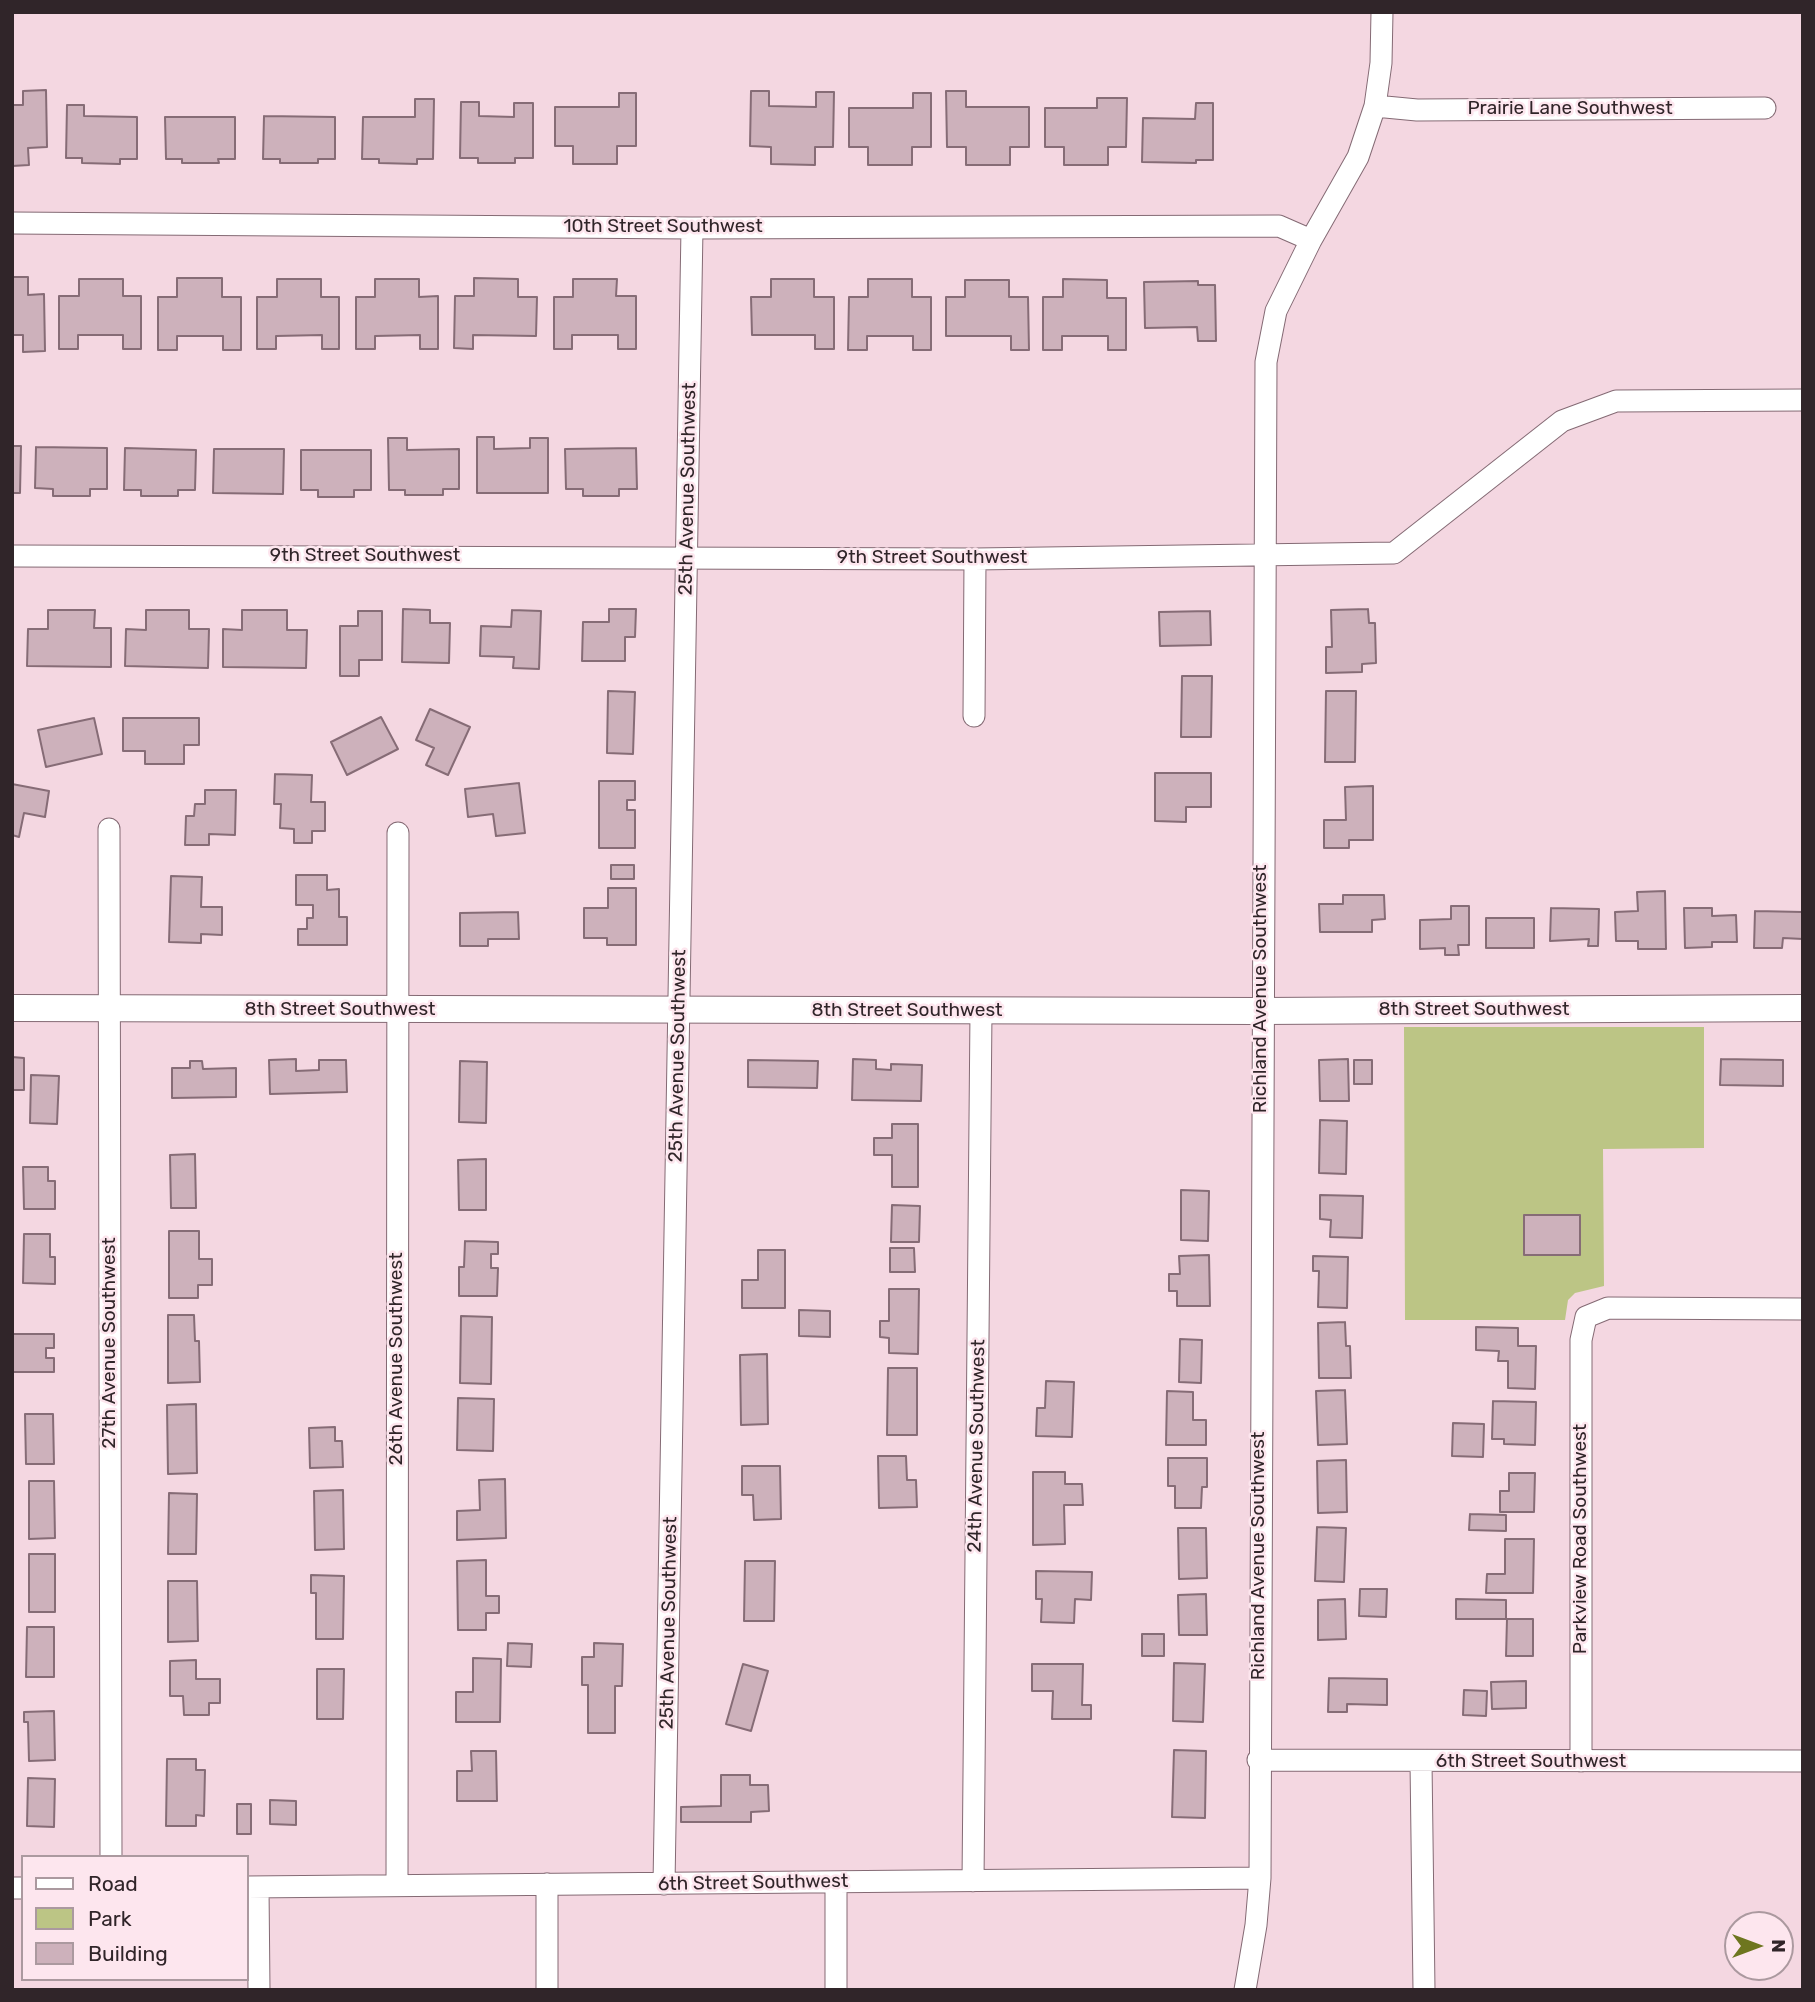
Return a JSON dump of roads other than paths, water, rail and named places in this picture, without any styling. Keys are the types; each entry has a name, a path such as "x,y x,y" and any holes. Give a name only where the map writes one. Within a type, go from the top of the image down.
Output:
{"street":[{"name":"Richland Avenue Southwest","path":"1245,1990 1256,1925 1260,1878 1258,1760 1266,362 1276,311 1311,240 1358,157 1375,106 1381,63 1382,12"},
{"name":"Prairie Lane Southwest","path":"1375,106 1417,110 1765,108"},
{"name":"10th Street Southwest","path":"12,223 692,228 1279,226 1311,240"},
{"name":"25th Avenue Southwest","path":"664,1884 692,228"},
{"name":"9th Street Southwest","path":"12,556 975,559 1394,553 1562,421 1616,401 1803,400"},
{"path":"974,716 975,559"},
{"name":"27th Avenue Southwest","path":"109,829 111,1855"},
{"name":"26th Avenue Southwest","path":"397,1885 398,833"},
{"name":"8th Street Southwest","path":"12,1008 981,1011 1803,1009"},
{"name":"24th Avenue Southwest","path":"973,1881 981,1011"},
{"name":"Parkview Road Southwest","path":"1581,1762 1581,1340 1586,1317 1608,1308 1803,1309"},
{"name":"6th Street Southwest","path":"1258,1760 1803,1761"},
{"path":"1421,1762 1424,1990"},
{"name":"6th Street Southwest","path":"253,1887 1260,1878"},
{"path":"836,1882 836,1990"},
{"path":"547,1885 547,1990"},
{"path":"253,1887 259,1990"}]}
